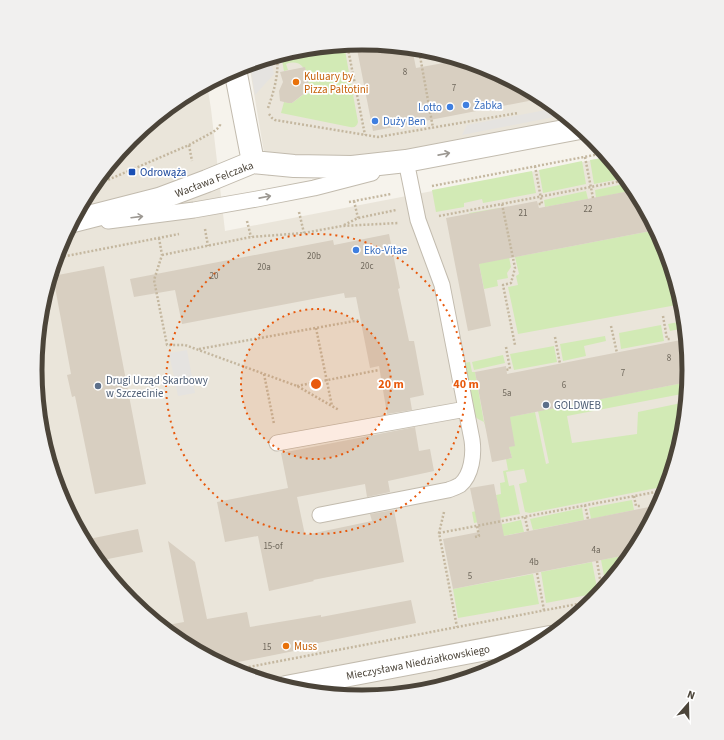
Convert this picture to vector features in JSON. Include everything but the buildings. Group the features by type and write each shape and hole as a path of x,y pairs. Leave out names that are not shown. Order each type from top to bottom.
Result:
{"street":[{"path":"236,76 253,162"},
{"name":"Wacława Felczaka","path":"80,218 159,199 253,162 294,166 352,167 406,161 573,129"},
{"name":"Mieczysława Niedziałkowskiego","path":"301,684 533,640"}],"lane":[{"path":"77,225 194,210 307,189 375,172 406,161 418,220 442,285 473,446 472,462 467,475 460,485 448,490 320,515"},
{"path":"277,442 466,409"}],"path":[{"path":"348,51 365,135"},
{"path":"420,55 433,128"},
{"path":"277,61 278,71 276,83 268,110 272,118 276,120 378,137 522,113"},
{"path":"263,110 268,110"},
{"path":"104,181 189,145 217,129 220,125 220,117"},
{"path":"189,145 190,151"},
{"path":"426,187 598,154"},
{"path":"585,157 593,198"},
{"path":"535,166 542,204 538,204"},
{"path":"433,217 620,181"},
{"path":"354,201 358,218"},
{"path":"502,204 515,268 511,283 502,284 515,345"},
{"path":"342,226 358,218 400,210"},
{"path":"300,215 304,233"},
{"path":"247,221 251,237"},
{"path":"162,254 251,237 304,233 342,226 397,223"},
{"path":"205,230 208,246"},
{"path":"159,238 162,254 154,280 167,345 185,345 264,373 297,386 344,414"},
{"path":"663,316 667,339 670,339"},
{"path":"199,350 360,320"},
{"path":"611,326 617,352"},
{"path":"316,328 332,406"},
{"path":"555,337 560,364"},
{"path":"506,347 510,369 506,370"},
{"path":"297,386 379,370"},
{"path":"264,373 277,442"},
{"path":"448,490 439,533 457,627"},
{"path":"439,533 658,491"},
{"path":"634,496 636,506 640,506"},
{"path":"585,505 588,520"},
{"path":"525,517 528,531"},
{"path":"475,537 479,536 477,526"},
{"path":"596,561 600,584"},
{"path":"537,573 544,610"},
{"path":"245,668 581,603"}],"shaded area":[{"path":"362,50 404,53 445,61 484,74 504,83 540,104 565,122 268,176 250,70 300,56"},
{"path":"272,63 274,74 255,95 251,70"},
{"path":"208,90 225,231 603,159 628,192 639,210 649,228 665,267 676,308 679,328 682,370 681,391 676,432 671,453 658,492 649,512 628,548 616,565 603,581 573,611 540,636 522,647 504,657 465,673 424,684 404,687 362,690 341,689 300,684 279,679 240,666 220,657 184,636 167,624 151,611 121,581 96,548 75,512 59,473 48,432 42,370 45,328 53,287 66,248 75,228 96,192 108,175 121,159 151,129 184,104"},
{"path":"548,110 557,116 462,135 467,125"},
{"path":"187,350 195,393 178,396 169,353"}],"green space":[{"path":"345,51 358,122 356,126 350,127 281,113 284,102 292,103 304,94 310,93 307,75 302,66 298,63 286,64 288,70 284,71 282,60 300,56"},
{"path":"602,158 619,179 594,184 590,160"},
{"path":"582,161 586,184 543,193 539,170"},
{"path":"532,171 536,193 483,203 482,199 464,203 464,207 436,212 432,190"},
{"path":"623,184 628,192 596,198 595,190"},
{"path":"586,191 588,199 545,207 544,200"},
{"path":"499,208 511,267 507,273 508,278 497,280 498,286 484,289 469,213"},
{"path":"650,231 665,267 675,305 518,334 508,287 518,285 516,276 519,274 515,257"},
{"path":"678,322 679,329 670,331 668,324"},
{"path":"661,325 664,341 621,349 619,333"},
{"path":"605,336 606,341 584,346 586,356 563,361 560,344"},
{"path":"554,346 557,362 514,370 510,354"},
{"path":"503,355 505,363 474,370 472,362"},
{"path":"470,362 472,372 475,372 484,422 475,416 463,363"},
{"path":"681,383 681,394 567,416 572,443 637,434 638,412 680,403 676,432 671,453 660,487 530,513 525,512 519,484 527,482 524,469 506,472 509,486 514,485 520,514 474,523 472,512 498,506 496,495 501,494 500,483 505,482 503,471 508,470 506,459 512,458 509,447 489,438 484,422 535,412 546,464 549,463 538,411"},
{"path":"632,500 634,510 591,519 589,508"},
{"path":"582,508 584,520 533,530 530,519"},
{"path":"521,520 524,532 483,540 481,529"},
{"path":"622,556 605,579 601,560"},
{"path":"592,562 597,587 589,595 546,603 541,572"},
{"path":"533,574 539,604 458,618 453,589"}],"place":[{"name":"Kuluary by Pizza Paltotini","path":"296,82"},
{"name":"Żabka","path":"466,105"},
{"name":"Lotto","path":"450,107"},
{"name":"Duży Ben","path":"375,121"},
{"name":"Odrowąża","path":"132,172"},
{"name":"Eko-Vitae","path":"356,250"},
{"name":"Drugi Urząd Skarbowy w Szczecinie","path":"98,386"},
{"name":"GOLDWEB","path":"546,405"},
{"name":"Muss","path":"286,646"}]}
